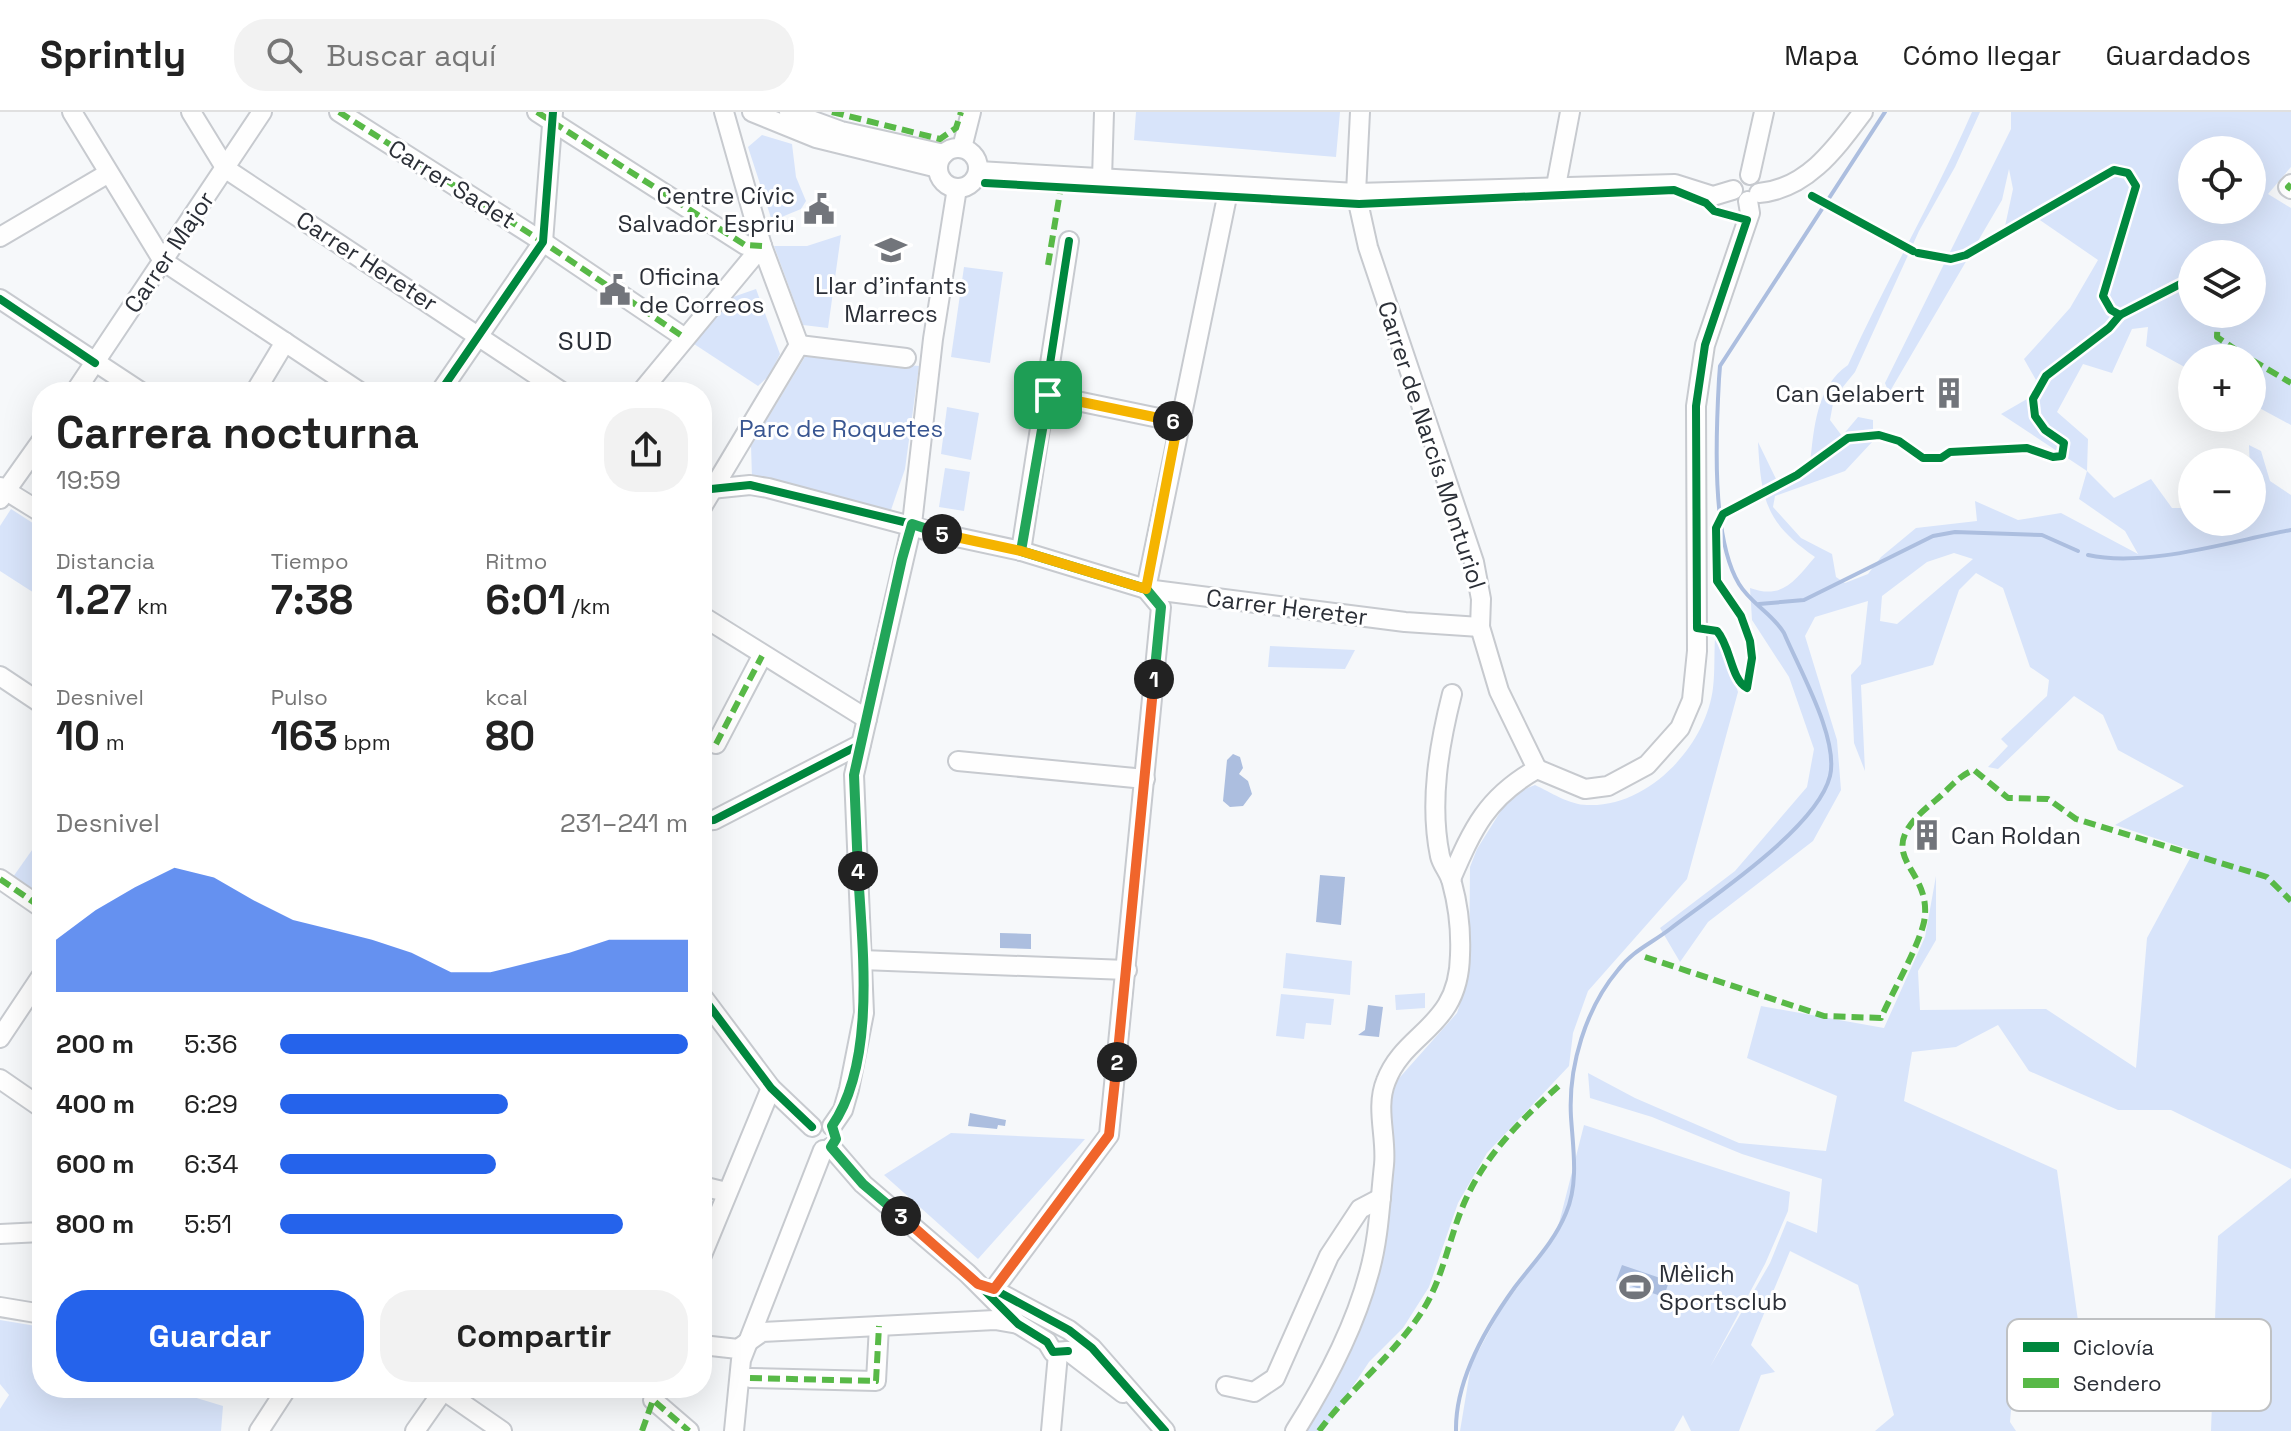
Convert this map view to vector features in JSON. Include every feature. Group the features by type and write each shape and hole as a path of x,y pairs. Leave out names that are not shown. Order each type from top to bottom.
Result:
{"street":[{"path":"72,112 107,174 163,261 345,382"},
{"name":"Carrer Hereter","path":"191,112 226,169 547,382"},
{"name":"Carrer Major","path":"82,382 262,112"},
{"name":"Carrer Sadet","path":"339,112 543,242 685,338"},
{"path":"537,112 553,118 745,245 762,246"},
{"path":"724,112 762,246 799,345"},
{"path":"752,112 816,138 941,161 962,148 971,112"},
{"path":"789,112 941,161"},
{"path":"1102,179 1104,112"},
{"name":"Carrer de Narcís Monturiol","path":"1360,112 1356,193 1373,261 1474,562 1481,599 1480,627 1499,691 1537,769"},
{"path":"1556,186 1570,112"},
{"path":"1451,879 1475,824 1510,784 1537,769 1585,789 1608,786 1647,765 1680,728 1692,700 1697,639 1696,406 1705,345 1750,213 1747,194 1737,178 1750,175 1764,112"},
{"path":"978,171 1356,193 1675,184 1713,196 1747,194 1774,192 1817,169 1863,112"},
{"path":"447,382 543,242 553,118"},
{"path":"941,161 944,182 957,188 969,185 978,171 975,156 962,148"},
{"path":"0,237 107,174"},
{"path":"986,1287 1109,1135 1161,607 1146,589 1178,422 1229,187"},
{"path":"832,1126 843,1110 849,1089 864,1013 854,775 912,524 933,339 957,188"},
{"path":"1021,551 1048,395 1069,241"},
{"path":"649,382 762,246"},
{"path":"0,299 125,382"},
{"path":"261,382 285,342"},
{"path":"799,345 906,358"},
{"path":"712,479 799,345"},
{"path":"1048,395 1178,422"},
{"path":"32,453 2,492 32,508"},
{"name":"Carrer Hereter","path":"712,487 750,485 1021,551 1146,589 1405,622 1480,627"},
{"path":"712,623 867,719"},
{"path":"716,744 762,656"},
{"path":"0,676 32,697"},
{"path":"1295,1431 1347,1335 1370,1271 1385,1157 1381,1108 1387,1077 1408,1050 1436,1024 1449,1003 1455,983 1460,956 1458,906 1451,879 1440,858 1437,819 1439,746 1452,694"},
{"path":"712,820 861,744"},
{"path":"958,761 1145,779"},
{"path":"0,879 32,901"},
{"path":"862,960 1127,970"},
{"path":"0,1038 32,990"},
{"path":"712,1009 771,1088 812,1127"},
{"path":"712,1018 723,1024"},
{"path":"0,1079 32,1101"},
{"path":"712,1229 771,1088"},
{"path":"734,1431 741,1360 827,1148 836,1139 832,1126 825,1122 812,1127"},
{"path":"812,1127 811,1142 827,1148 863,1184 986,1287 1018,1324 1134,1402 1148,1423 1165,1431"},
{"path":"712,1188 726,1192"},
{"path":"1226,1386 1254,1392 1275,1378 1329,1256 1360,1209 1381,1198"},
{"path":"0,1234 32,1232"},
{"path":"986,1287 1064,1329 1111,1366 1148,1423"},
{"path":"0,1307 32,1312"},
{"path":"712,1346 738,1349 762,1332 995,1320 1018,1324"},
{"path":"750,1378 876,1381 879,1326"},
{"path":"1051,1431 1058,1349 1073,1337 1064,1329"},
{"path":"259,1431 280,1398"},
{"path":"415,1431 436,1398"},
{"path":"455,1398 502,1431"},
{"path":"653,1400 689,1431"}],"green space":[{"path":"1136,112 1340,112 1336,157 1134,140"},
{"path":"1972,112 1980,112 1955,167 1919,231 1855,372 1834,398 1830,420 1842,436 1858,417 1873,420 1873,441 1845,471 1775,496 1773,507 1801,538 1832,554 1836,577 1845,583 1868,574 1881,557 1916,528 1977,521 1975,501 2018,520 2061,513 2138,554 2125,531 2079,499 2087,471 2114,498 2151,479 2172,508 2178,508 2178,536 2266,536 2266,468 2270,481 2291,495 2291,1169 2171,1110 2118,1110 2029,1071 1998,1025 1956,1047 1912,1052 1904,1101 2057,1170 2078,1319 2007,1319 2007,1411 2011,1411 2010,1422 2016,1431 1875,1431 1894,1415 1858,1285 1790,1251 1751,1345 1775,1372 1761,1375 1739,1431 1691,1431 1683,1415 1674,1431 1460,1431 1471,1365 1500,1311 1556,1235 1584,1125 1790,1192 1788,1211 1765,1264 1710,1367 1770,1263 1787,1221 1817,1233 1822,1179 1742,1154 1652,1117 1590,1098 1588,1073 1635,1098 1739,1143 1826,1151 1837,1096 1747,1058 1761,1006 1884,1028 1925,937 1936,876 1936,940 1918,971 1920,1010 2046,1009 2136,1068 2147,938 2194,851 2115,825 2184,786 2118,750 2103,715 2074,696 1998,769 1988,767 2008,746 2001,739 2047,696 2049,680 2030,667 2003,588 1976,573 1959,590 1933,665 1861,685 1865,771 1854,743 1851,675 1861,664 1868,601 1815,617 1805,636 1837,740 1841,790 1813,841 1708,922 1680,962 1660,928 1735,871 1807,787 1814,749 1789,677 1752,620 1750,588 1780,590 1815,557 1786,533 1769,508 1761,480 1758,442 1777,481 1810,463 1815,422 1823,396 1837,374 1848,365","holes":["1954,553 1973,559 1897,624 1880,621 1882,596 1927,562"]},
{"path":"2011,112 2291,112 2291,167 2268,194 2291,208 2291,425 2266,412 2266,344 2178,344 2178,363 2146,346 2148,327 2132,329 2112,373 2083,364 2057,412 2088,439 2087,471 2001,414 2027,399 2036,380 2024,359 2070,308 2098,260 2034,216 2016,234 2004,231 2013,189 2009,169 2002,200 1889,393 1885,383 2011,129"},
{"path":"762,135 792,144 796,177 806,201 801,209 772,221 748,147"},
{"path":"841,235 828,328 803,325 774,246 807,246"},
{"path":"964,267 1003,272 990,363 951,357"},
{"path":"756,289 780,354 769,376 758,386 691,342 733,297"},
{"name":"Parc de Roquetes","path":"806,355 919,366 905,469 891,510 752,478 751,446"},
{"path":"947,407 979,413 971,460 941,454"},
{"path":"945,468 970,472 964,511 939,507"},
{"path":"11,509 32,523 32,592 0,571 0,526"},
{"path":"1715,638 1727,658 1738,692 1687,879 1588,991 1573,1033 1569,1066 1487,1153 1458,1203 1429,1287 1403,1328 1369,1362 1323,1431 1303,1431 1383,1237 1393,1165 1388,1101 1393,1085 1457,1013 1469,976 1470,867 1477,849 1502,809 1522,790 1535,785 1560,798 1587,805 1610,803 1652,785 1686,751 1708,710 1714,682"},
{"path":"1270,646 1355,650 1345,669 1268,667"},
{"path":"32,850 32,890 13,877"},
{"path":"1286,953 1352,961 1350,995 1283,988"},
{"path":"1425,993 1425,1008 1396,1010 1395,995"},
{"path":"1281,994 1334,999 1331,1025 1306,1023 1304,1039 1276,1036"},
{"path":"951,1133 1085,1139 978,1259 884,1175"},
{"path":"2291,1178 2291,1431 2211,1431 2212,1411 2271,1411 2271,1319 2215,1319 2218,1236"},
{"path":"0,1320 32,1325 32,1398 197,1398 223,1406 221,1431 0,1431 0,1409 9,1395 0,1384"}],"shaded area":[{"path":"1233,754 1240,757 1243,768 1239,774 1248,781 1252,794 1243,806 1230,807 1223,801 1227,760"},
{"path":"1320,875 1345,877 1341,925 1316,922"},
{"path":"1000,933 1031,934 1031,949 1000,948"},
{"path":"1368,1005 1383,1007 1379,1037 1358,1035 1365,1030"},
{"path":"970,1113 1006,1120 1005,1126 998,1125 997,1129 968,1126"},
{"path":"1622,1265 1669,1281 1664,1297 1616,1281"}],"waterway":[{"path":"1456,1431 1461,1393 1474,1355 1504,1303 1556,1233 1570,1202 1574,1165 1571,1117 1573,1078 1581,1039 1597,1002 1618,970 1630,958 1736,880 1785,839 1806,817 1830,776 1829,743 1823,724 1784,633 1744,591 1730,564 1717,484 1720,366 1885,112"},
{"path":"2088,555 2111,558 2162,556 2291,530"},
{"path":"1759,604 1804,600 1933,536 1955,532 2042,535 2078,551"}],"marked path":[{"path":"339,112 543,242 685,338"},
{"path":"537,112 745,245 762,246"},
{"path":"832,112 940,139 956,128 961,112"},
{"path":"1048,265 1062,180"},
{"path":"2291,184 2288,187 2291,189"},
{"path":"2217,328 2217,337 2227,344"},
{"path":"2266,368 2291,383"},
{"path":"716,744 762,656"},
{"path":"1645,957 1824,1016 1881,1018 1911,957 1924,922 1925,902 1906,861 1904,835 1915,820 1959,779 1974,770 2008,798 2048,799 2076,819 2267,877 2291,901"},
{"path":"0,879 32,901"},
{"path":"1319,1431 1412,1326 1436,1284 1474,1183 1495,1151 1562,1083"},
{"path":"750,1378 876,1381 879,1326"},
{"path":"642,1431 653,1400 689,1431"}],"cycle path":[{"path":"447,382 543,242 553,112"},
{"path":"1918,253 1951,259 1966,255 2114,170 2128,173 2136,186 2103,296 2111,310 2120,315"},
{"path":"985,183 1359,204 1674,190 1706,203 1714,211 1747,220 1705,345 1696,406 1697,628 1717,631 1738,678 1747,688 1752,658 1750,641 1741,616 1717,581 1716,528 1723,514 1797,475 1848,438 1879,435 1899,441 1923,458 1941,458 1950,452 2027,448 2053,457 2062,456 2064,443 2045,430 2035,416 2033,399 2046,376 2109,328 2120,315 2178,285"},
{"path":"1812,196 1913,251"},
{"path":"1021,551 1069,241"},
{"path":"0,299 95,363"},
{"path":"712,489 750,485 912,524"},
{"path":"994,1289 1109,1135 1161,607 1146,589"},
{"path":"712,820 861,744"},
{"path":"712,1009 771,1088 812,1127"},
{"path":"831,1147 863,1184 967,1273 1018,1324 1047,1342 1053,1352 1068,1351"},
{"path":"997,1291 1069,1330 1092,1348 1165,1431"}],"place":[{"name":"Centre Cívic Salvador Espriu","path":"819,209"},
{"name":"Llar d'infants Marrecs","path":"891,250"},
{"name":"Oficina de Correos","path":"615,290"},
{"name":"Can Gelabert","path":"1949,393"},
{"name":"Can Roldan","path":"1927,835"},
{"name":"Mèlich Sportsclub","path":"1635,1287"}],"district":[{"name":"SUD","path":"586,341"}],"route":[{"path":"1048,395 1021,551 1146,589 1161,607 1109,1135 994,1289 978,1284 863,1184 831,1147 836,1139 832,1126 843,1110 849,1089 864,1013 854,775 912,524 933,532 1021,551 1084,570 1146,589 1178,422 1048,395"}]}
